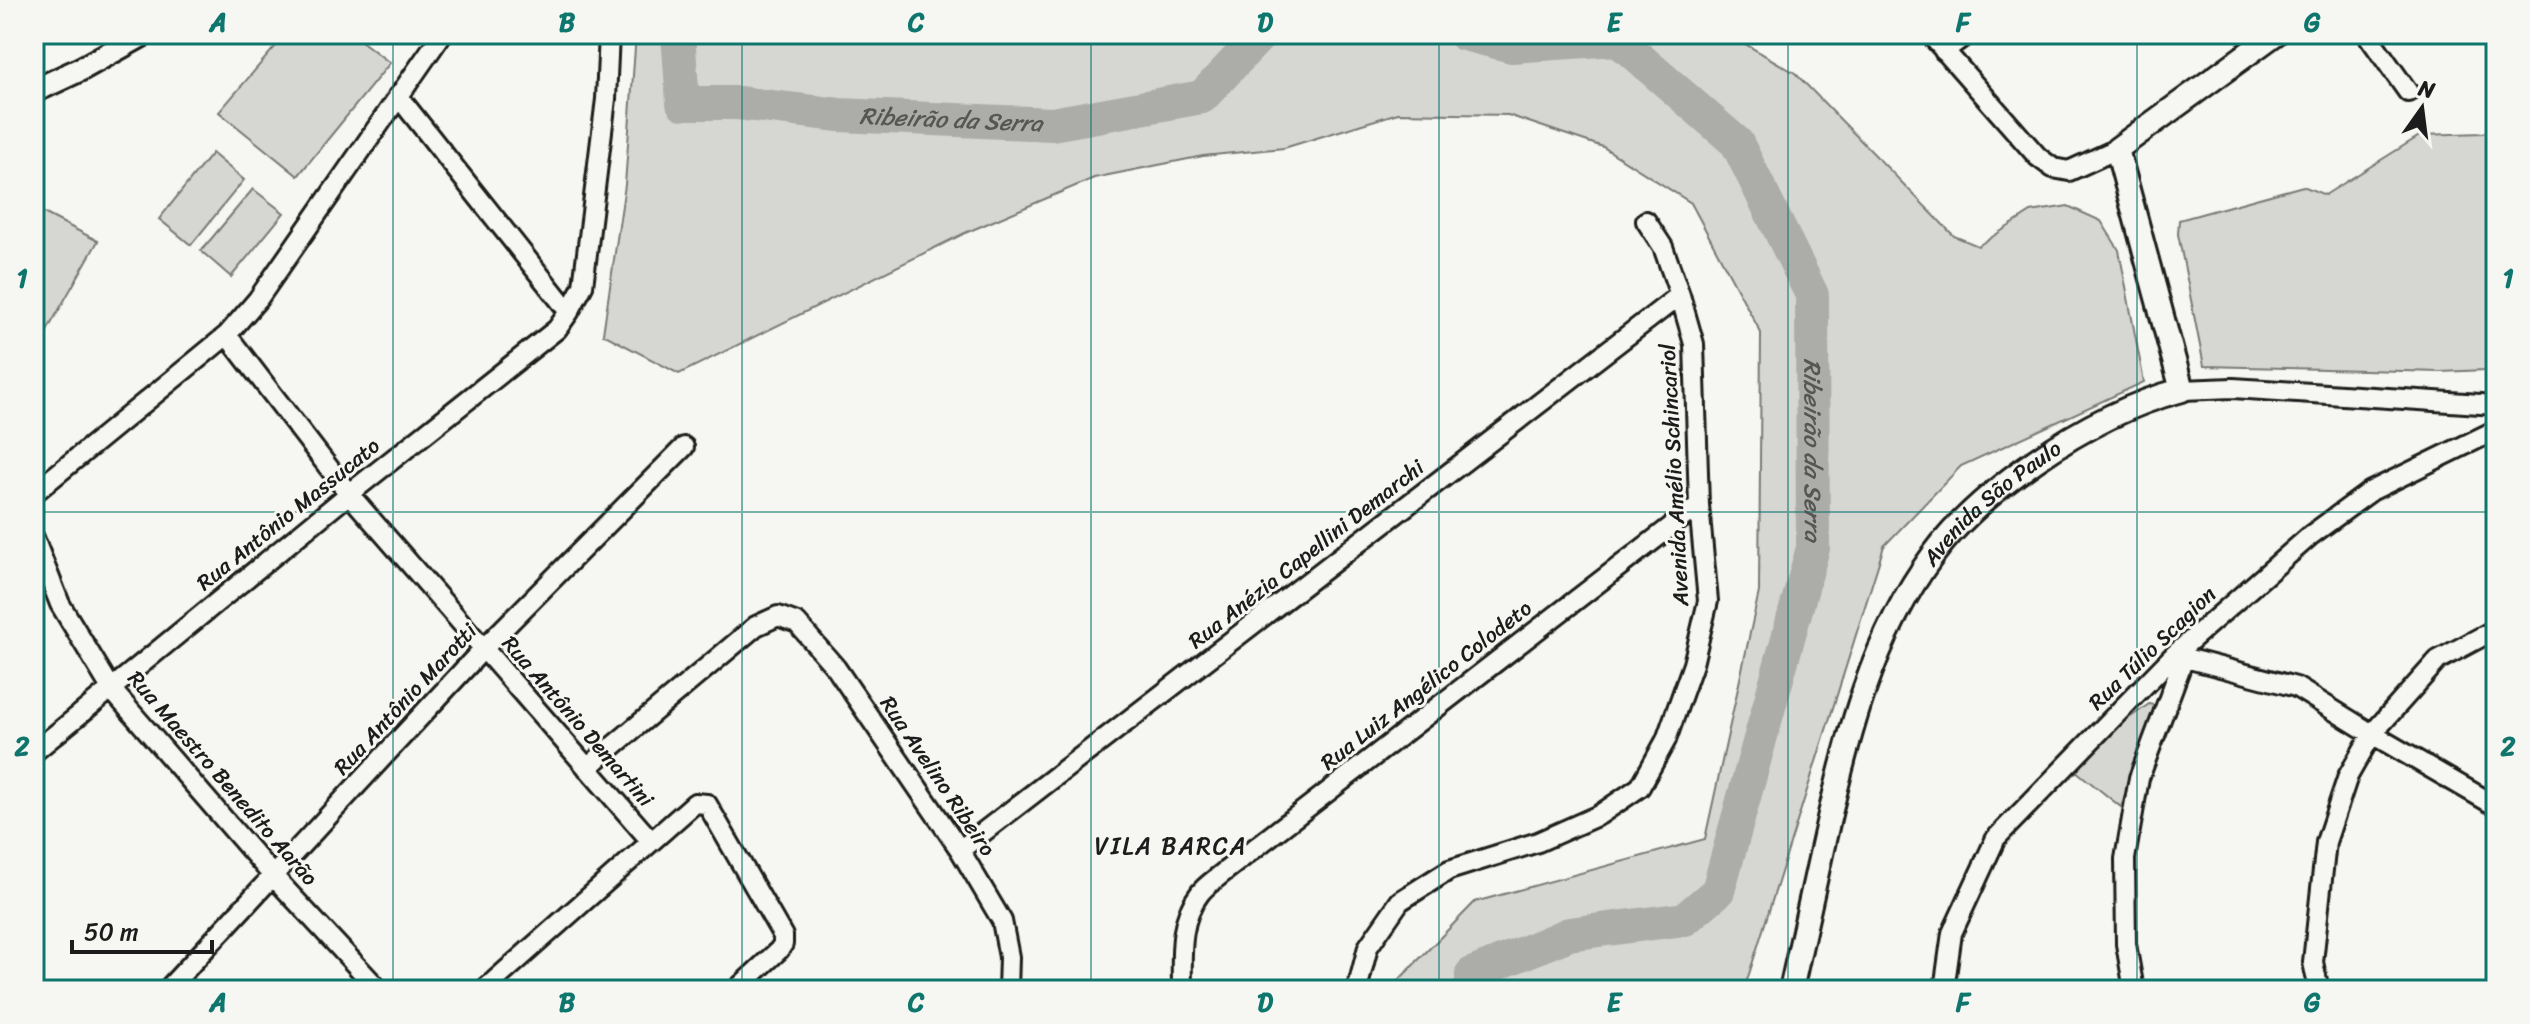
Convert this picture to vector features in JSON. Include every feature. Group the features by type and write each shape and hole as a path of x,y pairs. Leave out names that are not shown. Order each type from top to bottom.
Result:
{"street":[{"path":"34,91 144,34"},
{"path":"34,493 227,335 258,299 442,34"},
{"path":"398,96 569,312 583,286 606,99 609,34"},
{"path":"1930,34 2038,157 2053,168 2069,171 2117,149 2275,34"},
{"path":"1944,51 1967,34"},
{"path":"2367,34 2408,92"},
{"path":"2117,149 2182,390"},
{"name":"Avenida Amélio Schincariol","path":"1357,990 1368,947 1400,901 1449,870 1538,842 1599,815 1640,787 1670,728 1693,664 1708,601 1699,505 1694,344 1663,247 1646,221"},
{"name":"Rua Anézia Capellini Demarchi","path":"960,850 1680,295"},
{"name":"Rua Antônio Massucato","path":"34,752 349,494 557,329 569,312"},
{"name":"Rua Antônio Demartini","path":"227,335 349,494 651,841"},
{"name":"Avenida São Paulo","path":"1791,990 1844,753 1880,647 1892,620 1922,571 1954,530 1983,502 2068,438 2124,410 2182,390 2233,388 2496,405"},
{"name":"Rua Túlio Scagion","path":"1944,990 1952,933 1996,838 2179,657 2311,535 2371,491 2496,430"},
{"name":"Rua Antônio Marotti","path":"167,990 484,648 684,447"},
{"name":"Rua Luiz Angélico Colodeto","path":"1182,990 1182,938 1190,911 1200,893 1699,505"},
{"name":"Rua Maestro Benedito Aarão","path":"34,538 60,604 112,690 274,877 379,990"},
{"name":"Rua Avelino Ribeiro","path":"587,768 756,626 778,616 797,623 836,668 960,850 1002,921 1009,957 1008,990"},
{"path":"2319,990 2313,962 2326,842 2348,776 2372,734 2438,660 2496,629"},
{"path":"2134,990 2126,944 2125,859 2139,778 2179,657 2296,687 2496,806"},
{"path":"484,990 695,803 707,804 783,936 779,950 736,990"}],"shaded area":[{"path":"286,34 352,34 390,63 298,176 219,112"},
{"path":"636,34 1728,34 1795,73 1954,236 1978,246 2031,212 2068,206 2101,221 2119,250 2144,382 1961,466 1884,546 1744,990 1392,990 1475,902 1705,839 1759,592 1761,333 1691,203 1603,147 1508,115 1398,113 1284,148 1203,156 1094,178 965,233 679,374 603,334 625,185"},
{"path":"2496,127 2496,352 2485,370 2441,372 2204,366 2178,234 2179,220 2303,186 2325,195 2421,135 2483,133"},
{"path":"212,153 244,180 191,245 159,219"},
{"path":"253,189 284,213 231,277 201,251"},
{"path":"34,208 98,241 34,354"},
{"path":"2149,704 2153,705 2153,716 2121,807 2076,771 2118,726"}],"waterway":[{"name":"Ribeirão da Serra","path":"678,34 683,103 738,103 839,115 1052,124 1202,97 1261,34"},
{"name":"Ribeirão da Serra","path":"1464,34 1512,46 1617,39 1737,143 1812,295 1813,548 1718,891 1685,919 1569,934 1472,974 1472,990"}],"district":[{"name":"VILA BARCA","path":"1171,846"}]}
